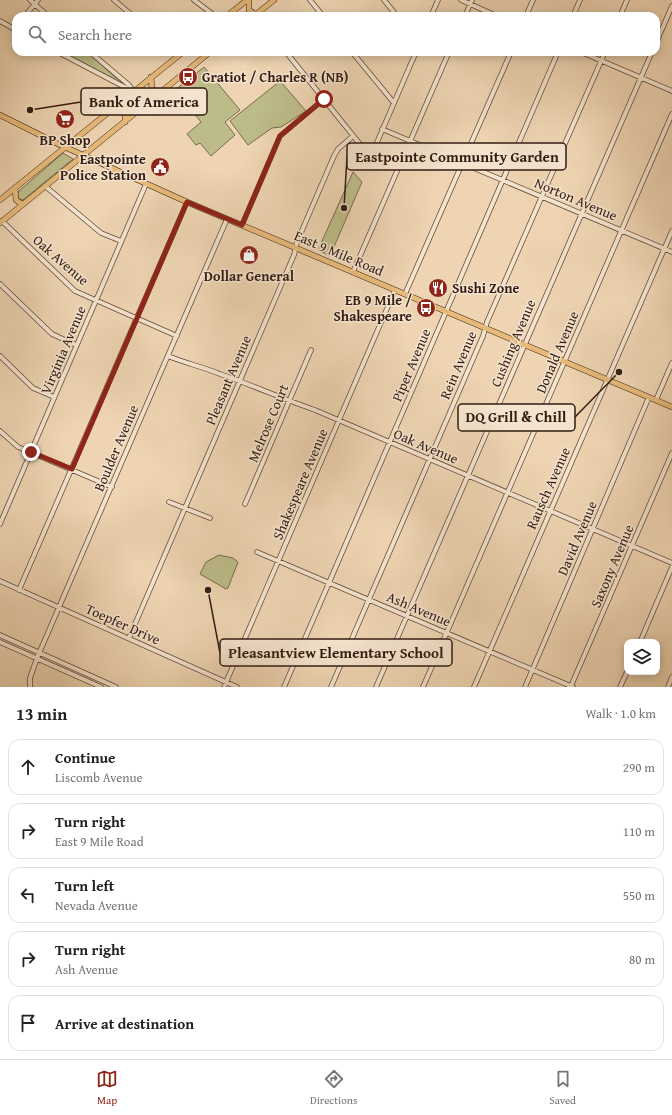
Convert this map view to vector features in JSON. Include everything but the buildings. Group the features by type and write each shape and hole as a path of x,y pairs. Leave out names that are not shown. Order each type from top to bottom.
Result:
{"main road":[{"path":"248,0 249,10 251,12"},
{"path":"232,12 248,0"},
{"path":"260,12 274,0"},
{"path":"0,200 134,92 174,56"},
{"path":"1,222 205,56"},
{"path":"151,77 152,89 159,94"},
{"path":"119,104 126,110 125,122"},
{"name":"East 9 Mile Road","path":"0,115 83,155 187,202 672,407"},
{"path":"15,188 16,200 22,204"}],"street":[{"path":"30,0 44,12"},
{"path":"28,12 38,0"},
{"path":"114,0 128,12"},
{"path":"194,0 210,12"},
{"path":"310,0 320,12"},
{"path":"384,0 394,12"},
{"path":"433,12 438,0"},
{"path":"461,0 471,2 490,12"},
{"path":"528,12 534,0"},
{"path":"575,12 580,0"},
{"path":"622,12 627,0"},
{"path":"467,12 471,2"},
{"path":"660,34 672,6"},
{"path":"0,21 12,28"},
{"path":"66,56 134,92"},
{"path":"95,56 129,85 134,92"},
{"path":"289,56 353,136 365,150 369,152 372,151 414,56"},
{"path":"355,56 394,103"},
{"path":"353,272 447,56"},
{"path":"405,294 509,56"},
{"name":"Piper Avenue","path":"284,687 556,56"},
{"path":"590,56 672,91"},
{"name":"Rein Avenue","path":"331,687 602,56"},
{"name":"Cushing Avenue","path":"376,687 650,56"},
{"path":"242,225 280,136 324,99"},
{"name":"Donald Avenue","path":"423,687 672,114"},
{"name":"Norton Avenue","path":"382,129 672,252"},
{"name":"Pleasant Avenue","path":"129,638 240,382 336,152 353,136"},
{"name":"Virginia Avenue","path":"0,524 146,184"},
{"path":"46,186 101,233 121,241"},
{"path":"19,590 187,202"},
{"name":"Boulder Avenue","path":"30,687 30,678 39,652 112,487 227,219"},
{"name":"Oak Avenue","path":"1,222 75,291 177,336"},
{"name":"Rausch Avenue","path":"474,687 672,231"},
{"path":"0,284 52,334 76,345"},
{"name":"Shakespeare Avenue","path":"225,685 395,290"},
{"name":"Melrose Court","path":"245,504 311,350"},
{"path":"0,356 34,388 54,398"},
{"name":"Oak Avenue","path":"168,356 196,367 218,373 339,420 672,563"},
{"path":"656,400 672,363"},
{"name":"David Avenue","path":"525,687 649,397"},
{"path":"0,432 18,447 112,487"},
{"name":"Saxony Avenue","path":"572,687 672,453"},
{"path":"169,502 210,518"},
{"name":"Ash Avenue","path":"257,552 572,687"},
{"path":"641,639 672,566"},
{"name":"Toepfer Drive","path":"0,581 129,638 225,685 237,687"},
{"path":"0,635 116,687"},
{"path":"0,642 100,687"},
{"path":"620,687 626,675"},
{"path":"668,687 672,677"}],"shaded area":[{"path":"70,56 92,56 123,84"},
{"path":"204,67 240,110 225,122 235,135 211,156 200,143 196,145 187,134 201,122 175,90"},
{"path":"280,81 306,111 281,127 272,128 248,145 230,121"},
{"path":"63,153 73,159 23,200 19,199 17,194 20,190"},
{"path":"353,172 362,182 330,256 318,250"},
{"path":"219,555 233,558 238,562 228,588 226,589 200,574 206,562"}],"place":[{"name":"Gratiot / Charles R (NB)","path":"188,77"},
{"name":"Bank of America","path":"30,110"},
{"name":"BP Shop","path":"65,119"},
{"name":"Eastpointe Police Station","path":"160,167"},
{"name":"Eastpointe Community Garden","path":"344,208"},
{"name":"Dollar General","path":"249,255"},
{"name":"Sushi Zone","path":"438,288"},
{"name":"EB 9 Mile / Shakespeare","path":"426,308"},
{"name":"DQ Grill & Chill","path":"619,372"},
{"name":"Pleasantview Elementary School","path":"208,590"}],"route":[{"path":"31,452 72,469 187,202 242,225 280,136 324,99"}]}
